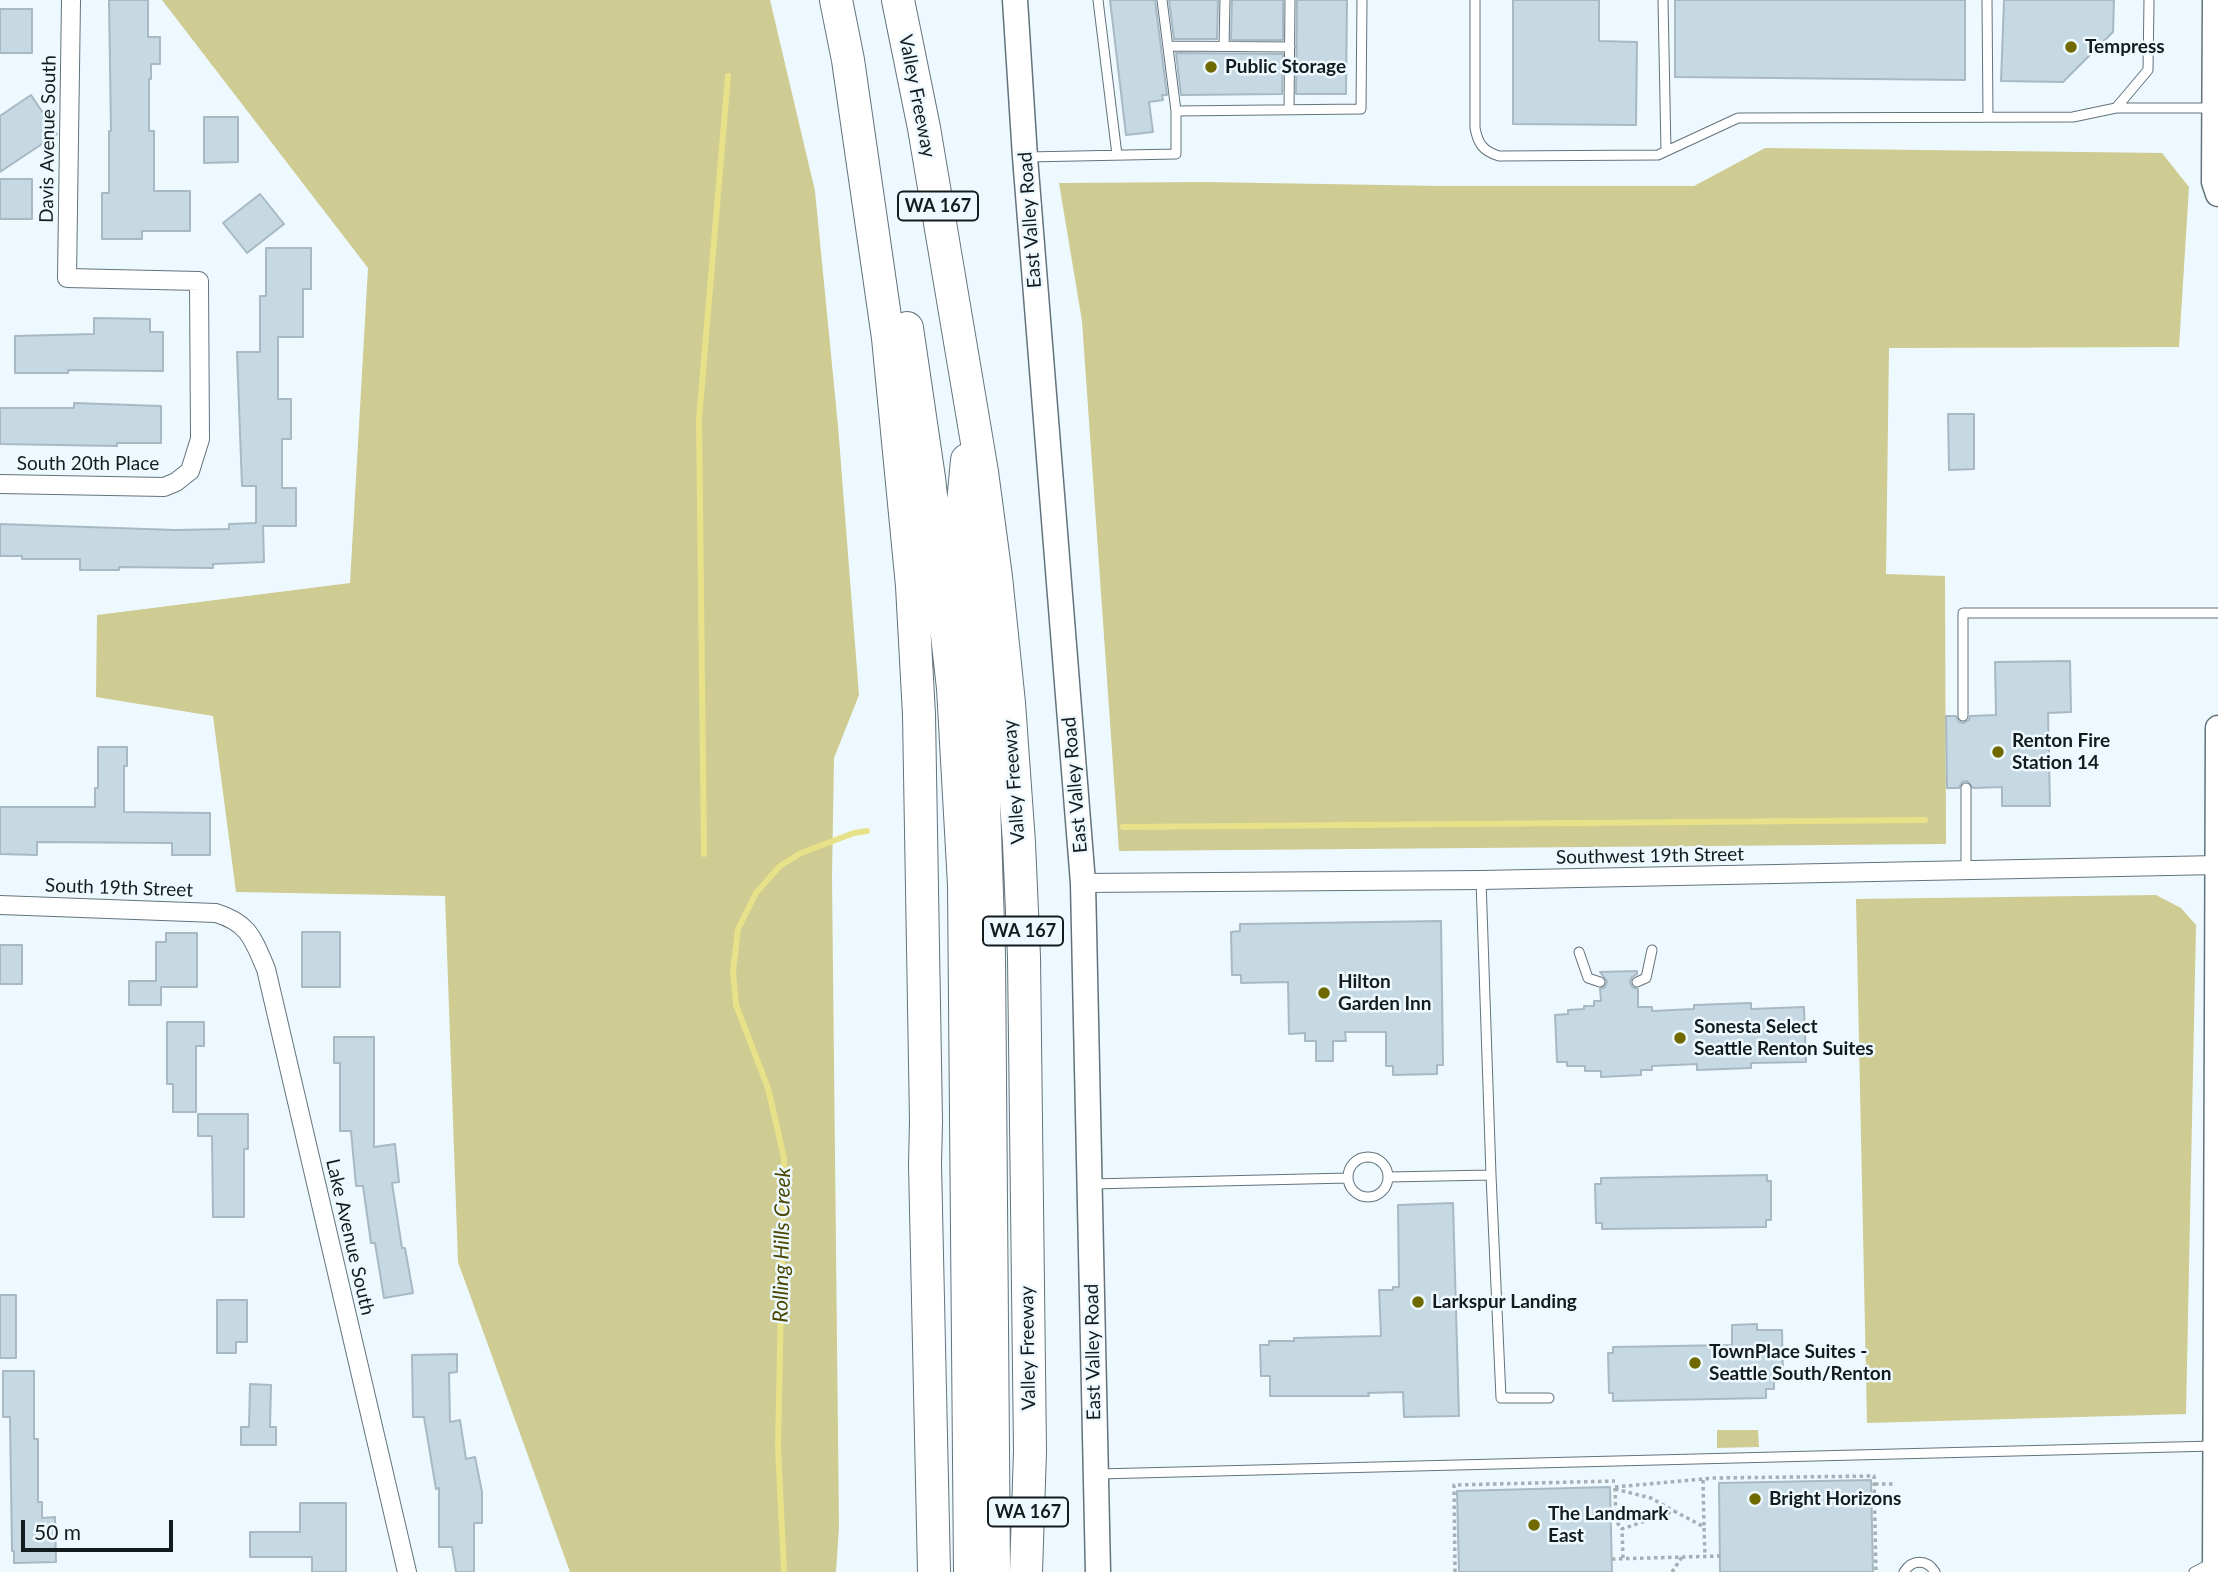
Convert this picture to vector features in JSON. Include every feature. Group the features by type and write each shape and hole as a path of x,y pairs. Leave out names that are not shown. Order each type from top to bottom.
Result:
{"highway":[{"name":"WA 167","path":"836,0 848,60 888,338 912,586 919,715 934,1572"},
{"name":"Valley Freeway","path":"898,0 924,128 972,413 996,577 1009,704 1024,957 1030,1451 1026,1572"},
{"path":"848,60 868,89 891,214 929,478 953,688 964,885 970,1572"},
{"path":"972,413 962,514 980,677 984,774 989,968 995,1572"},
{"path":"916,1572 916,1218 925,1164"},
{"path":"1030,1451 1044,1518 1045,1572"}],"street":[{"name":"Davis Avenue South","path":"71,0 67,278 199,281 200,439 190,471 176,482"},
{"name":"East Valley Road","path":"1015,0 1083,883 1098,1572"},
{"path":"2215,0 2214,182 2218,194"},
{"name":"South 20th Place","path":"0,484 152,488 176,482"},
{"path":"2211,1566 2217,1496 2218,728"},
{"name":"Southwest 19th Street","path":"1083,883 1481,880 2217,865"},
{"name":"South 19th Street","path":"0,905 216,913 236,919"},
{"name":"Lake Avenue South","path":"236,919 253,939 266,969 407,1572"}],"lane":[{"path":"1098,0 1118,155"},
{"path":"1025,157 1176,154 1176,111 1162,0"},
{"path":"1224,46 1225,0"},
{"path":"1289,110 1290,0"},
{"path":"1176,111 1361,109 1362,0"},
{"path":"1475,0 1475,128 1478,142 1486,153 1499,156 1658,155 1738,118 2073,117 2116,108 2213,108"},
{"path":"1663,0 1666,151"},
{"path":"1987,0 1988,117"},
{"path":"2116,108 2148,70 2149,0"},
{"path":"1168,46 1290,47"},
{"path":"1963,716 1964,612 2218,613"},
{"path":"1966,788 1966,870"},
{"path":"1481,880 1501,1398 1549,1398"},
{"path":"1637,982 1646,978 1652,950"},
{"path":"1579,952 1588,978 1600,982"},
{"path":"1367,1157 1380,1160 1388,1177 1383,1190 1365,1197 1353,1191 1348,1178 1351,1166 1367,1157"},
{"path":"1388,1177 1491,1175"},
{"path":"1089,1185 1348,1178"},
{"path":"1096,1474 2217,1446"},
{"path":"1904,1572 1910,1564 1922,1562 1935,1572"}],"path":[{"path":"1615,1488 1714,1477 1874,1476 1876,1572"},
{"path":"1703,1479 1704,1556"},
{"path":"1455,1572 1454,1485 1615,1480 1616,1521 1622,1529 1623,1558"},
{"path":"1875,1484 1894,1484"},
{"path":"1615,1488 1651,1498 1704,1527"},
{"path":"1622,1529 1674,1511"},
{"path":"1612,1559 1720,1556"},
{"path":"1672,1572 1682,1557"}],"shaded area":[{"path":"162,0 770,0 815,191 838,426 859,695 834,758 832,877 839,1527 836,1572 570,1572 458,1262 445,896 236,892 213,716 96,697 97,615 350,583 368,268"},
{"path":"1765,148 2162,153 2189,187 2179,347 1889,348 1886,574 1945,576 1946,844 1119,851 1082,321 1059,183 1694,186"},
{"path":"2156,895 2181,908 2196,925 2186,1414 1867,1423 1856,899"},
{"path":"1717,1430 1758,1430 1759,1447 1717,1448"}],"building":[{"path":"109,0 148,0 148,37 160,37 160,64 151,64 149,79 149,131 154,131 154,191 190,191 190,231 142,231 142,239 102,239 102,193 109,193 111,131"},
{"path":"1110,0 1155,0 1167,95 1162,95 1163,100 1149,102 1153,132 1126,135"},
{"path":"1169,0 1218,0 1217,39 1174,39"},
{"path":"1232,0 1283,0 1283,40 1231,40"},
{"path":"1297,0 1347,0 1346,94 1296,94"},
{"path":"1513,0 1599,0 1599,41 1637,42 1636,125 1513,124"},
{"path":"1675,0 1965,0 1965,80 1675,77"},
{"path":"2004,0 2114,0 2113,32 2063,82 2001,81"},
{"path":"0,9 32,9 32,53 0,53"},
{"path":"1176,53 1283,54 1282,94 1181,95"},
{"path":"31,95 57,134 0,172 0,116"},
{"path":"204,117 238,117 238,162 204,163"},
{"path":"0,179 32,179 32,219 0,219"},
{"path":"260,194 284,224 247,253 223,223"},
{"path":"266,248 311,248 311,289 303,289 303,337 278,337 278,399 291,399 291,439 282,439 282,488 296,488 296,526 263,526 264,562 213,564 213,568 119,567 119,570 80,570 80,559 22,559 22,556 0,556 0,524 175,530 229,529 229,524 256,523 256,486 242,486 237,352 260,352 260,296 266,296"},
{"path":"94,318 150,319 150,332 163,332 163,371 68,370 68,373 15,373 15,336 94,334"},
{"path":"74,403 161,406 161,443 117,443 117,446 0,444 0,408 74,408"},
{"path":"1948,414 1974,414 1974,469 1949,470"},
{"name":"Renton Fire Station 14","path":"2070,661 2071,712 2048,713 2050,806 2002,806 2002,787 1973,788 1967,781 1962,782 1959,788 1947,788 1946,716 1956,716 1959,722 1964,723 1970,716 1996,715 1995,662"},
{"path":"98,747 127,747 127,766 124,766 124,812 210,813 210,855 172,855 172,843 37,842 37,855 0,854 0,807 95,807"},
{"name":"Hilton Garden Inn","path":"1441,921 1443,1065 1437,1065 1437,1074 1393,1075 1393,1066 1386,1066 1386,1032 1345,1032 1346,1041 1333,1041 1333,1061 1316,1061 1316,1041 1305,1041 1305,1033 1289,1034 1288,982 1241,983 1241,975 1232,975 1231,932 1240,931 1240,924"},
{"path":"302,932 340,932 340,987 302,987"},
{"path":"166,933 197,933 197,987 161,987 161,1005 129,1005 129,981 156,981 156,942 166,942"},
{"path":"0,945 22,945 22,984 0,984"},
{"name":"Sonesta Select Seattle Renton Suites","path":"1637,971 1630,982 1632,987 1638,989 1638,1007 1652,1007 1652,1011 1694,1009 1694,1005 1751,1003 1751,1009 1804,1007 1806,1062 1751,1063 1751,1068 1697,1070 1697,1064 1652,1066 1652,1070 1641,1070 1641,1075 1601,1077 1601,1071 1585,1071 1585,1066 1567,1066 1567,1062 1557,1062 1555,1015 1568,1014 1568,1010 1584,1009 1584,1006 1594,1006 1594,1001 1601,1001 1600,989 1605,987 1607,981 1600,972"},
{"path":"167,1022 204,1022 204,1046 196,1046 196,1112 173,1112 173,1084 167,1084"},
{"path":"334,1037 374,1037 374,1147 395,1144 399,1182 392,1183 402,1248 405,1248 413,1293 384,1298 375,1243 371,1243 363,1186 356,1186 351,1131 340,1131 340,1063 334,1063"},
{"path":"198,1114 248,1114 248,1149 244,1149 244,1217 213,1217 212,1136 198,1136"},
{"path":"1767,1175 1767,1181 1771,1181 1771,1220 1766,1220 1766,1227 1602,1229 1602,1223 1596,1223 1595,1184 1601,1184 1601,1178"},
{"name":"Larkspur Landing","path":"1453,1203 1459,1416 1404,1417 1403,1392 1368,1393 1369,1396 1270,1396 1270,1376 1261,1376 1260,1345 1269,1345 1269,1341 1294,1341 1294,1338 1381,1336 1379,1290 1399,1287 1398,1205"},
{"path":"0,1295 16,1295 16,1358 0,1358"},
{"path":"217,1300 247,1300 247,1342 236,1342 236,1353 217,1353"},
{"name":"TownPlace Suites - Seattle South/Renton","path":"1757,1324 1757,1330 1782,1330 1783,1372 1774,1372 1774,1389 1766,1389 1766,1398 1613,1401 1613,1393 1609,1393 1608,1353 1613,1353 1613,1347 1732,1345 1732,1325"},
{"path":"457,1354 457,1372 449,1373 450,1422 460,1420 466,1459 475,1457 482,1492 482,1523 474,1523 474,1572 456,1572 452,1547 439,1547 439,1488 436,1489 424,1417 413,1417 412,1355"},
{"path":"3,1371 34,1371 38,1502 42,1502 42,1518 55,1517 56,1562 14,1563 10,1417 3,1417"},
{"path":"250,1384 271,1385 270,1427 276,1427 276,1445 241,1445 241,1427 249,1427"},
{"path":"1871,1480 1873,1572 1720,1572 1719,1483"},
{"name":"The Landmark East","path":"1610,1487 1612,1572 1459,1572 1457,1491"},
{"path":"300,1503 346,1503 346,1572 312,1572 312,1557 250,1557 250,1532 300,1532"}],"waterway":[{"path":"704,854 699,419 728,76"},
{"path":"1123,827 1925,820"},
{"name":"Rolling Hills Creek","path":"784,1572 778,1447 784,1158 768,1088 736,1005 733,972 738,929 756,893 780,866 801,853 854,833 867,831"}],"place":[{"name":"Tempress","path":"2071,47"},
{"name":"Public Storage","path":"1211,67"},
{"name":"Renton Fire Station 14","path":"1998,752"},
{"name":"Hilton Garden Inn","path":"1324,993"},
{"name":"Sonesta Select Seattle Renton Suites","path":"1680,1038"},
{"name":"Larkspur Landing","path":"1418,1302"},
{"name":"TownPlace Suites - Seattle South/Renton","path":"1695,1363"},
{"name":"Bright Horizons","path":"1755,1499"},
{"name":"The Landmark East","path":"1534,1525"}]}
